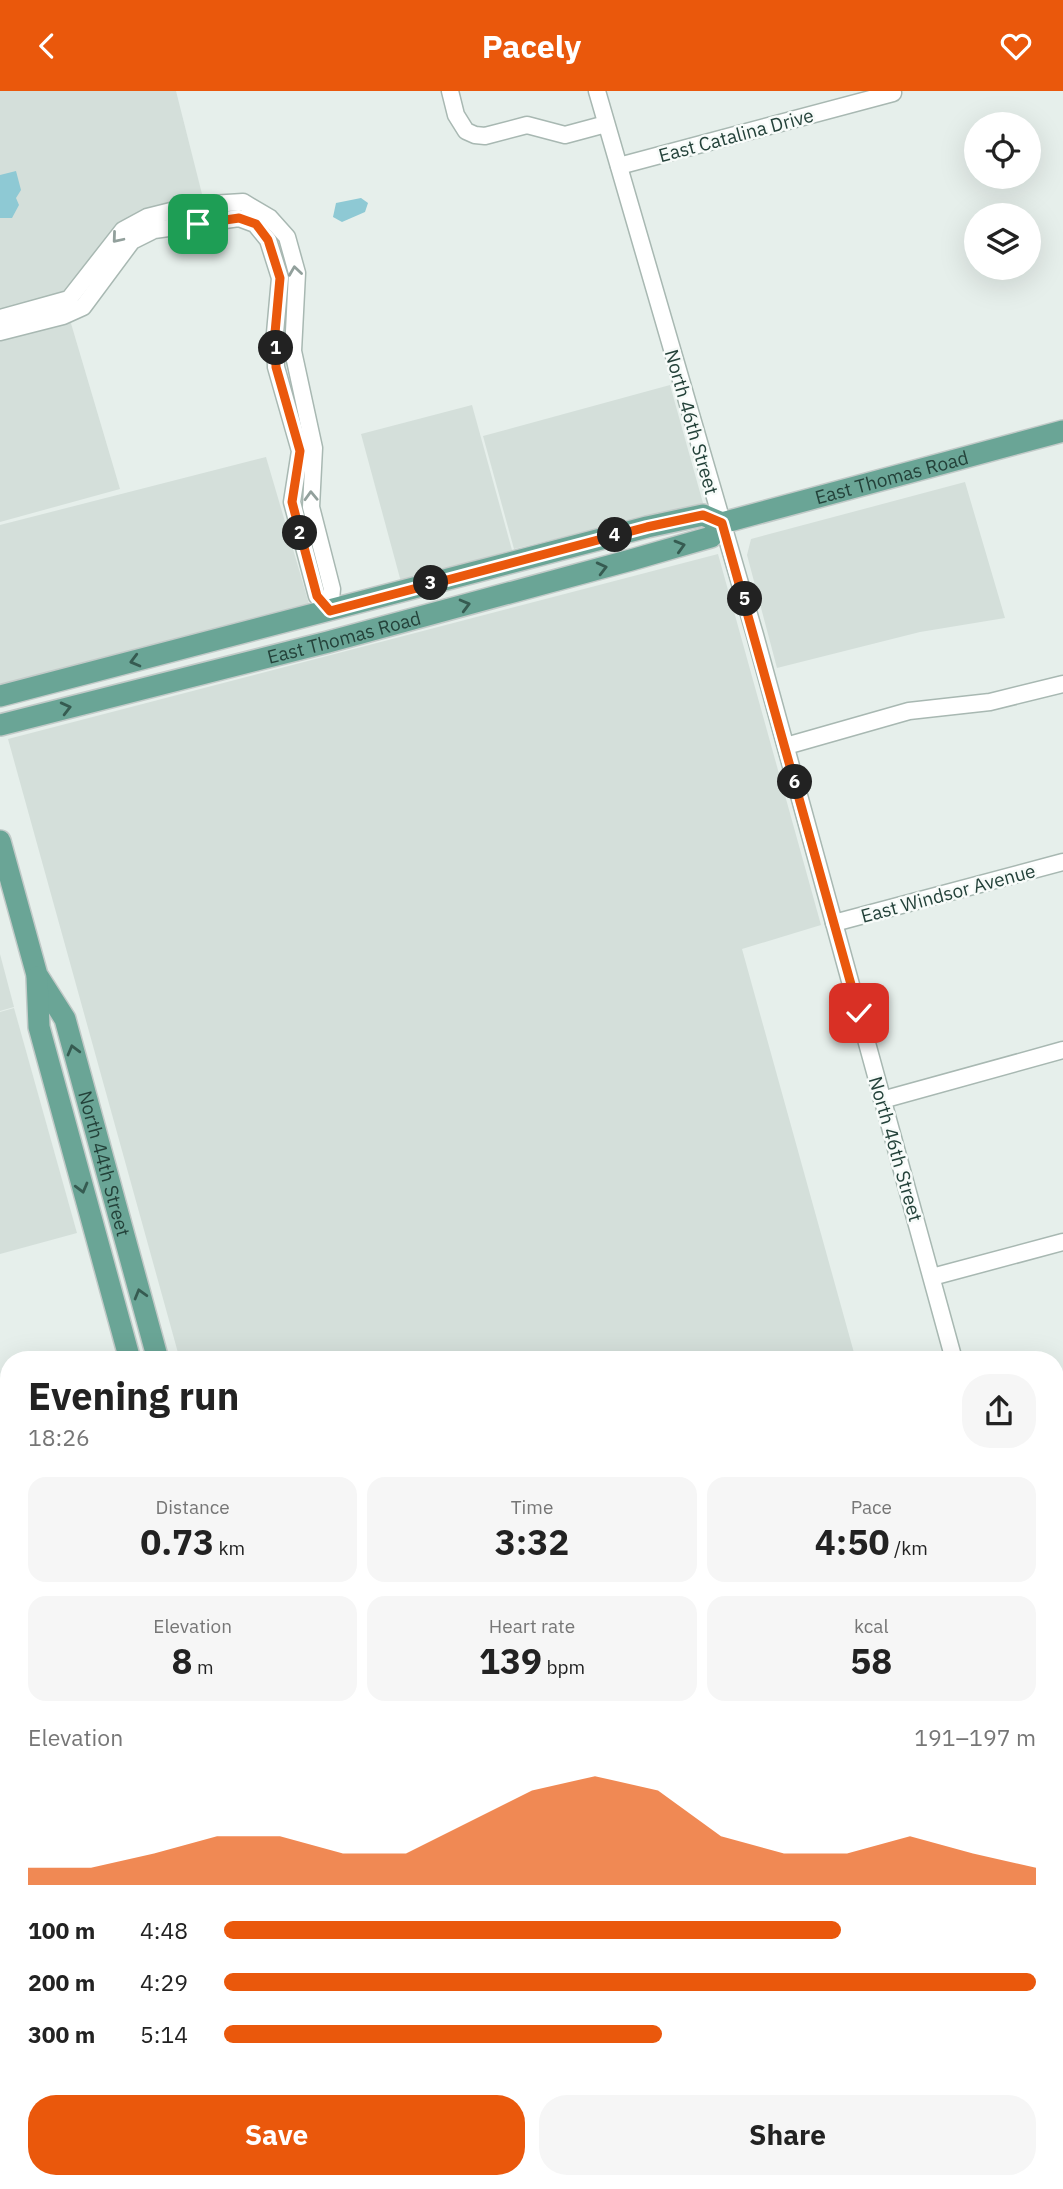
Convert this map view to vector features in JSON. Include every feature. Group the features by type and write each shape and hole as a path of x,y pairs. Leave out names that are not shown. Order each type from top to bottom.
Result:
{"main road":[{"name":"East Thomas Road","path":"0,725 328,642 698,541 711,537 722,523 1063,431"},
{"name":"East Thomas Road","path":"0,697 469,573 703,515 722,523"},
{"path":"163,653 210,656 299,634 328,642 337,625 346,620 432,597 469,573"},
{"name":"North 44th Street","path":"0,841 37,975 39,1027 128,1351"},
{"name":"North 44th Street","path":"37,975 65,1020 156,1351"}],"street":[{"path":"450,91 456,115 466,131 475,135 485,136 527,125 565,135 606,124"},
{"name":"North 46th Street","path":"597,91 786,746 952,1351"},
{"name":"East Catalina Drive","path":"619,166 893,93"},
{"path":"0,318 69,299 123,230 147,217 195,205 243,202 270,218 287,237 298,273 293,351 314,447 311,507 332,589 330,611"},
{"path":"0,332 83,307 132,241 154,230 239,218 256,224 268,240 280,278 275,333 276,367 300,451 292,502 317,596 330,611"},
{"path":"786,746 909,711 990,702 1063,684"},
{"name":"East Windsor Avenue","path":"834,923 1063,862"},
{"path":"882,1100 1063,1050"},
{"path":"932,1277 1063,1242"}],"shaded area":[{"path":"0,91 176,91 203,198 139,216 65,294 70,320 120,489 0,522"},
{"path":"670,385 703,503 514,549 483,436"},
{"path":"472,405 512,550 401,582 361,434"},
{"path":"266,457 310,607 0,686 0,525"},
{"path":"965,482 1005,618 920,632 777,668 747,555 751,539"},
{"path":"718,554 821,925 742,949 854,1351 178,1351 8,739"},
{"path":"0,954 14,1007 0,1011"},
{"path":"14,1008 77,1233 0,1254 0,1012"}],"water":[{"path":"16,171 21,190 16,198 19,205 12,218 0,218 0,175"},
{"path":"361,198 368,203 365,212 342,222 333,217 336,203"}],"route":[{"path":"198,224 239,218 256,224 268,240 280,278 275,333 276,367 300,451 292,502 317,596 330,611 647,527 703,515 722,523 859,1013"}]}
